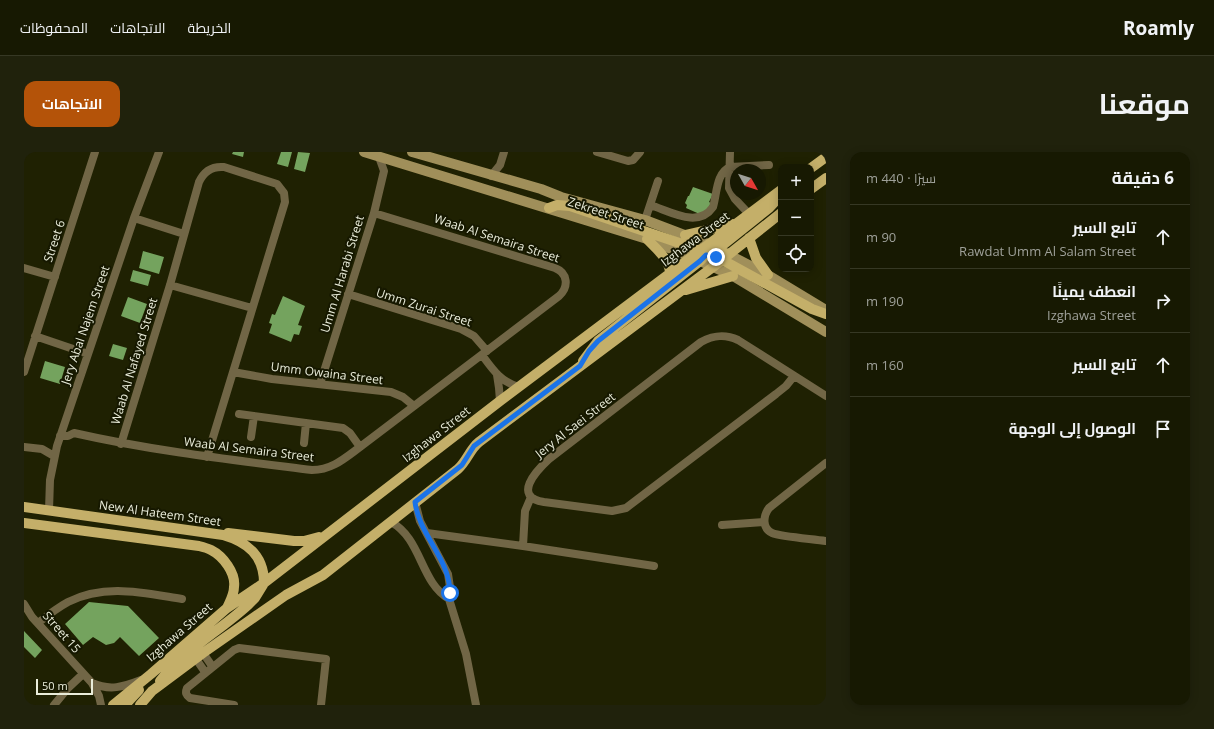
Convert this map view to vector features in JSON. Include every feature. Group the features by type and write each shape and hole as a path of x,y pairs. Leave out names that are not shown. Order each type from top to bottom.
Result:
{"main road":[{"name":"Zekreet Street","path":"364,152 647,239 710,254 768,275 826,310"},
{"name":"Zekreet Street","path":"412,152 541,189 561,197 645,220 685,235 710,254 712,267 733,276 826,332"},
{"path":"814,166 826,157"},
{"path":"814,187 826,178"},
{"name":"Izghawa Street","path":"710,254 737,223 778,192"},
{"path":"580,366 589,351 598,341 769,208 778,198"},
{"path":"549,208 557,205 570,206 710,254 806,306 826,314"},
{"name":"Izghawa Street","path":"113,705 149,676 227,608 264,583 500,401 670,274 710,254 749,238 778,215"},
{"path":"685,235 737,223"},
{"path":"749,238 756,258 768,275"},
{"path":"647,239 666,260 670,267 670,274"},
{"path":"152,691 291,592 309,584 323,575 462,465 474,446 712,267"},
{"path":"680,291 733,276"},
{"name":"New Al Hateem Street","path":"24,507 211,532 233,538 249,547 260,562 264,583"},
{"path":"24,523 199,546 211,550 226,563 234,580 235,586 227,608"},
{"path":"211,532 294,541 304,541 325,535"},
{"path":"140,705 166,673 186,654 250,604 264,583"},
{"path":"125,705 149,676"}],"street":[{"name":"Street 6","path":"24,372 95,152"},
{"name":"Jery Abal Najem Street","path":"49,510 50,485 54,456 60,436 134,218 159,152"},
{"path":"496,177 504,152"},
{"path":"598,152 628,161 633,160 640,152"},
{"path":"730,152 730,164"},
{"path":"379,156 384,171"},
{"path":"384,171 389,165 396,162"},
{"name":"Waab Al Nafayed Street","path":"121,444 170,285 199,182 208,169 218,166 274,182 280,186 284,193 285,202 207,456"},
{"path":"650,205 690,218 702,216 713,207 721,175 725,169 730,167"},
{"path":"730,167 728,183 730,192"},
{"name":"Umm Al Harabi Street","path":"320,384 374,213 384,171"},
{"path":"645,220 658,181"},
{"path":"736,200 749,214"},
{"name":"Waab Al Semaira Street","path":"64,425 74,433 121,444 318,470 330,468 484,353 562,293 565,289 566,280 562,273 555,268 374,213"},
{"path":"134,218 184,234"},
{"path":"24,268 55,277"},
{"path":"170,285 252,308"},
{"name":"Umm Zurai Street","path":"348,294 461,329 479,340 484,353"},
{"path":"35,336 88,354"},
{"name":"Jery Al Saei Street","path":"523,546 525,511 531,496 528,490 530,481 538,469 706,339 722,336 733,338 826,396"},
{"path":"484,353 497,375 500,388 500,401"},
{"name":"Umm Owaina Street","path":"233,372 272,379 396,393 414,406"},
{"path":"497,375 505,381 519,387"},
{"path":"531,496 540,502 607,510 626,508 776,394 786,386 794,376"},
{"path":"239,414 343,428 350,433 360,447"},
{"path":"251,438 254,416"},
{"path":"304,443 306,423"},
{"name":"Waab Al Semaira Street","path":"60,436 68,436 74,433"},
{"path":"24,447 42,449 54,456"},
{"path":"826,463 769,508 765,515 764,522 768,529 774,533 826,541"},
{"path":"415,502 418,515 448,574 450,586 449,600 466,654 476,705"},
{"path":"391,522 406,533 435,587 449,600"},
{"path":"722,525 764,522"},
{"path":"426,532 654,566"},
{"path":"38,623 54,610 69,601 95,593 126,591 182,599"},
{"name":"Street 15","path":"24,604 38,623 92,683 100,696 101,705"},
{"path":"234,705 190,698 185,692 187,688 212,666 239,648 324,659 327,661 320,705"},
{"path":"200,656 212,666"},
{"path":"200,656 205,672"},
{"path":"54,705 68,688 83,674"},
{"path":"92,683 104,687 117,688 149,676"}],"building":[{"path":"233,152 244,152 243,157 232,154"},
{"path":"281,152 292,152 288,167 277,164"},
{"path":"298,152 310,153 305,172 294,169"},
{"path":"693,187 713,194 709,202 711,203 704,216 686,208 687,205 685,203"},
{"path":"143,251 164,257 159,274 139,268"},
{"path":"133,270 151,275 148,286 130,281"},
{"path":"283,296 305,306 298,325 302,326 299,335 294,334 291,342 269,333 272,324 269,323 272,314 275,315"},
{"path":"128,297 147,304 140,323 121,316"},
{"path":"113,344 127,348 123,360 109,356"},
{"path":"45,361 65,367 60,384 40,378"},
{"path":"89,602 128,606 159,638 139,656 120,637 114,643 106,645 93,637 83,645 65,624"},
{"path":"24,631 42,650 35,658 24,647"}],"route":[{"path":"450,593 448,574 420,521 415,502 458,469 470,455 474,446 580,366 589,351 598,341 706,255 716,257"}]}
